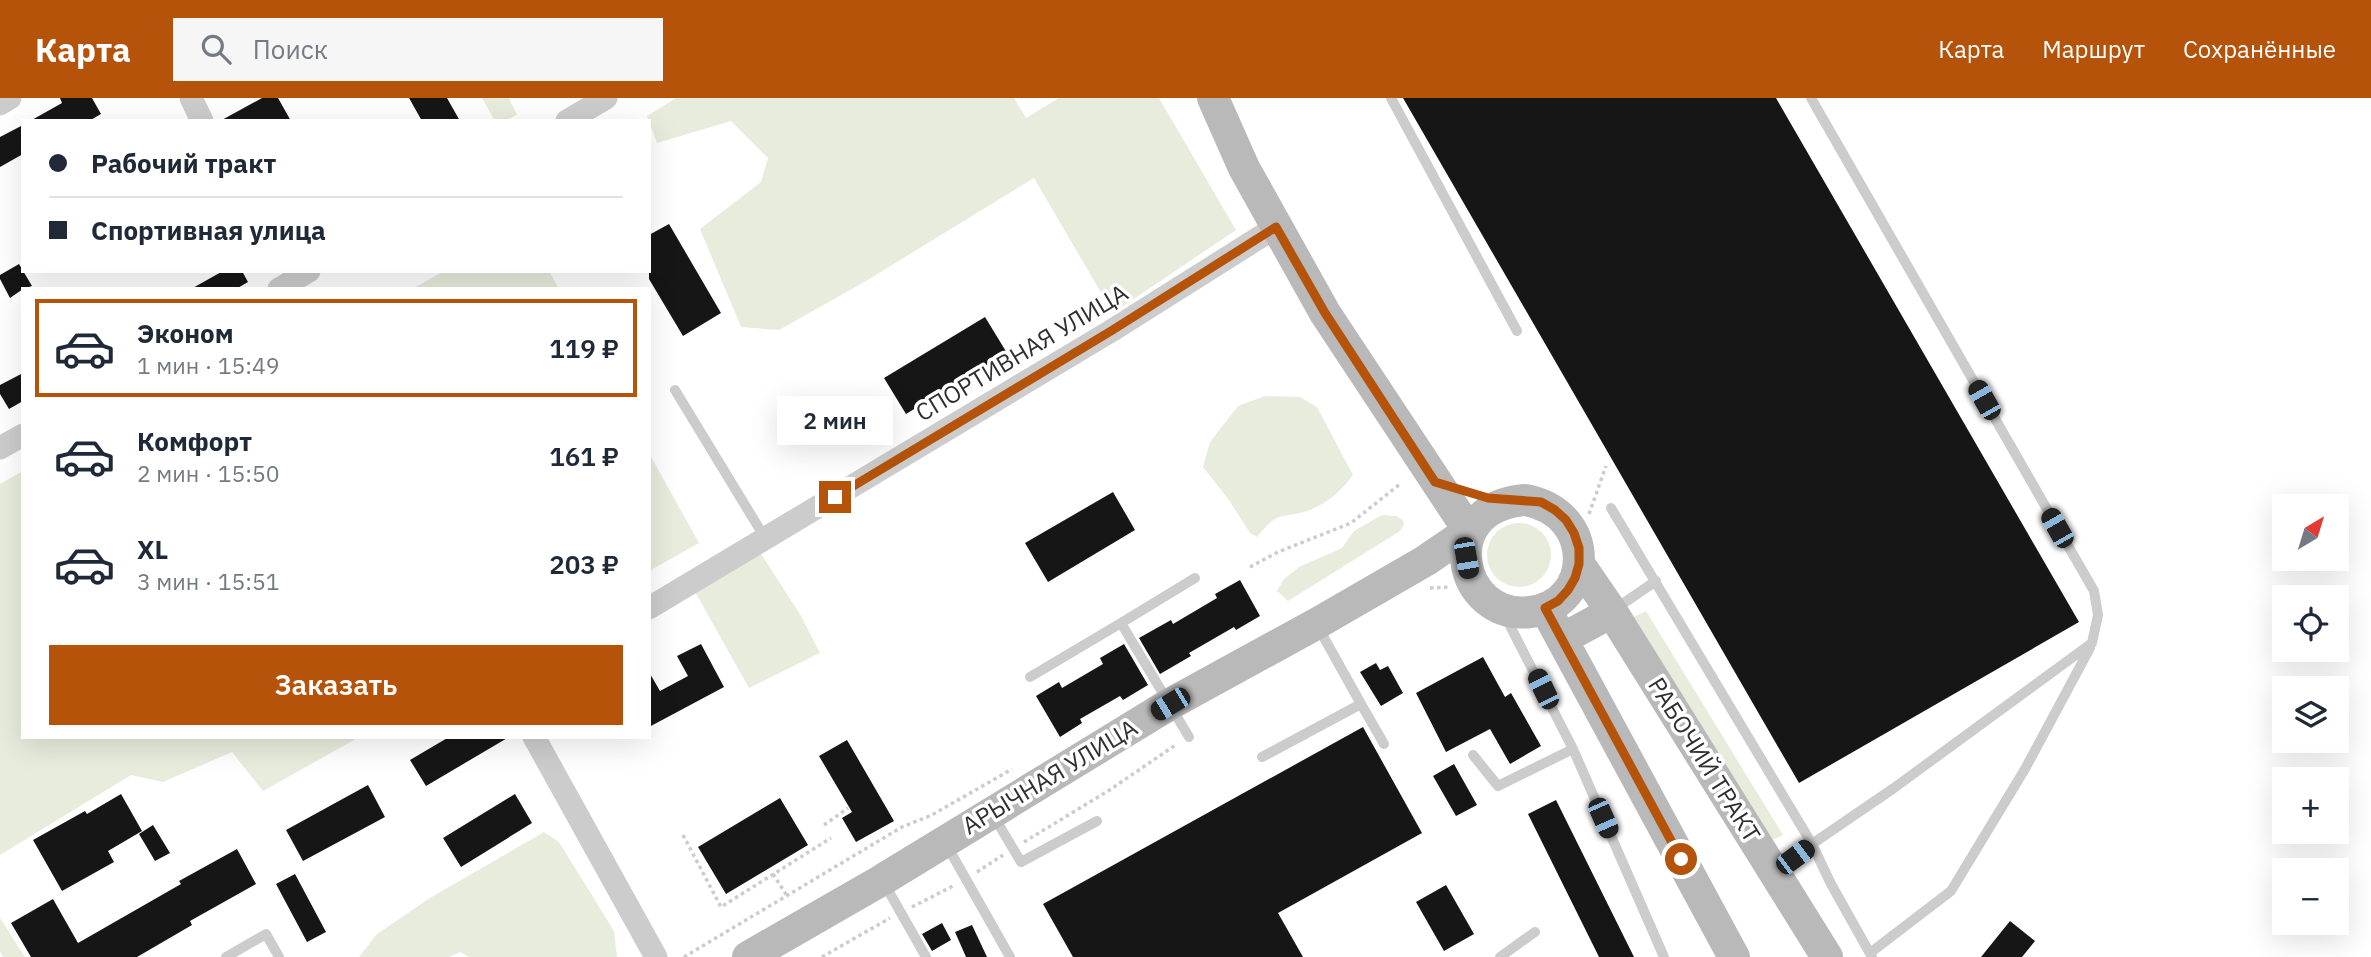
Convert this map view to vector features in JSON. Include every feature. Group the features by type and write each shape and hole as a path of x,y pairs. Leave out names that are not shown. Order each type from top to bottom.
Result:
{"main road":[{"path":"1213,98 1244,168 1325,313 1469,531"},
{"name":"РАБОЧИЙ ТРАКТ","path":"1435,482 1480,496 1541,502 1566,520 1577,541 1579,564 1612,612 1827,957"},
{"path":"1464,580 1469,531 1489,511 1510,501"},
{"name":"АРЫЧНАЯ УЛИЦА","path":"748,957 882,880 1170,704 1316,624 1422,575 1469,531"},
{"path":"1552,605 1572,584 1579,564"},
{"path":"1422,575 1464,580 1501,609 1516,612 1531,612 1552,605 1612,612"},
{"path":"1552,605 1562,639 1734,957"},
{"path":"1562,639 1612,612"}],"street":[{"path":"0,104 10,98"},
{"path":"191,98 201,119"},
{"path":"570,119 606,98"},
{"name":"СПОРТИВНАЯ УЛИЦА","path":"651,607 1111,331 1276,227"},
{"path":"282,284 305,273"},
{"path":"0,448 21,436"},
{"path":"535,739 656,957"}],"lane":[{"path":"1391,98 1517,331"},
{"path":"1611,509 1812,844 1871,955 1951,891 2025,769 2092,643 2098,615 2094,591 1811,98"},
{"path":"675,390 765,538"},
{"path":"1030,677 1195,578"},
{"path":"1612,612 1656,581"},
{"path":"1501,609 1573,749 1664,957"},
{"path":"1121,623 1189,737"},
{"path":"1316,624 1384,744"},
{"path":"1774,872 2092,643"},
{"path":"1262,757 1361,704"},
{"path":"1473,755 1498,786 1573,749"},
{"path":"992,813 1021,862 1097,821"},
{"path":"945,841 1010,957"},
{"path":"882,880 926,957"},
{"path":"1500,957 1535,932"},
{"path":"226,957 266,934 279,957"}],"path":[{"path":"1250,567 1278,552 1351,523 1400,484"},
{"path":"1422,575 1464,580"},
{"path":"822,957 967,879 1189,737"},
{"path":"684,957 902,827 932,815 1016,767"},
{"path":"824,825 848,808"},
{"path":"683,835 721,907 831,838"},
{"path":"773,874 787,896"}],"green space":[{"path":"482,98 509,98 517,115 508,119 494,119"},
{"path":"676,98 1014,98 1026,118 1059,98 1159,98 1236,230 1113,313 1034,178 866,281 779,330 741,327 700,229 761,182 768,158 731,121 657,143 651,119 647,116"},
{"path":"440,273 550,273 558,287 416,287"},
{"path":"1265,396 1300,397 1317,407 1353,475 1323,504 1276,518 1257,537 1250,533 1203,467 1210,442 1238,406"},
{"path":"651,457 699,543 651,570"},
{"path":"21,472 21,739 354,740 263,791 232,752 163,782 131,775 0,855 0,484"},
{"path":"1382,515 1396,516 1403,520 1404,525 1400,531 1288,601 1277,591 1284,579 1299,567 1342,548 1354,531"},
{"path":"1519,523 1531,525 1542,532 1549,543 1549,567 1542,578 1531,585 1519,587 1507,585 1496,578 1489,567 1487,555 1489,543 1496,532 1507,525"},
{"path":"761,554 801,616 820,653 749,688 694,590"},
{"path":"1646,611 1783,835 1770,841 1634,617"},
{"path":"544,832 559,842 614,931 617,957 469,957 460,952 449,957 359,957 377,934 430,898"},
{"path":"0,918 25,957 3,957 0,951"}],"building":[{"path":"60,98 92,98 101,114 92,119 34,119 62,103"},
{"path":"262,98 278,98 290,119 224,119"},
{"path":"409,98 447,98 459,119 421,119"},
{"path":"1403,98 1776,98 2079,622 1799,783"},
{"path":"21,126 21,155 0,167 0,137"},
{"path":"669,224 721,313 683,336 649,279 651,234"},
{"path":"19,264 21,273 24,273 32,286 21,287 21,290 10,298 0,275"},
{"path":"219,273 243,273 248,282 239,287 195,287"},
{"path":"985,317 1007,353 906,414 884,378"},
{"path":"21,374 21,402 9,409 0,394 0,385"},
{"path":"1113,492 1135,530 1048,582 1025,543"},
{"path":"1240,580 1260,616 1236,630 1234,627 1189,653 1191,656 1160,674 1139,638 1171,620 1173,624 1217,598 1215,594"},
{"path":"701,644 724,687 651,726 651,675 660,691 688,676 677,656"},
{"path":"1124,644 1148,685 1123,700 1120,696 1080,719 1082,723 1060,737 1036,696 1059,682 1062,688 1103,664 1100,658"},
{"path":"1483,657 1505,697 1511,693 1541,746 1510,764 1490,729 1446,752 1416,693"},
{"path":"1376,663 1380,670 1388,666 1403,693 1381,706 1360,672"},
{"path":"1363,727 1422,833 1278,913 1303,957 1073,957 1043,904"},
{"path":"446,739 506,739 426,786 410,760"},
{"path":"847,740 894,821 856,842 842,818 852,812 819,756"},
{"path":"1454,764 1477,805 1456,816 1433,776"},
{"path":"368,785 385,817 303,861 286,830"},
{"path":"121,794 142,831 108,851 114,862 62,891 33,840"},
{"path":"515,794 532,823 461,867 443,838"},
{"path":"780,798 808,845 726,894 698,847"},
{"path":"1556,800 1634,957 1599,957 1528,814"},
{"path":"153,825 170,853 155,861 139,834"},
{"path":"237,849 256,884 190,921 192,925 137,957 31,957 11,923 53,899 78,943"},
{"path":"295,874 326,932 307,942 276,884"},
{"path":"1446,885 1474,934 1444,951 1416,902"},
{"path":"2010,921 2035,941 2022,957 1981,957"},
{"path":"942,923 951,940 932,951 922,934"},
{"path":"972,925 987,957 966,957 955,932"}],"route":[{"path":"835,497 1111,331 1276,227 1325,313 1435,482 1488,498 1541,502 1566,520 1579,548 1579,564 1568,590 1558,601 1545,608 1681,859"}]}
